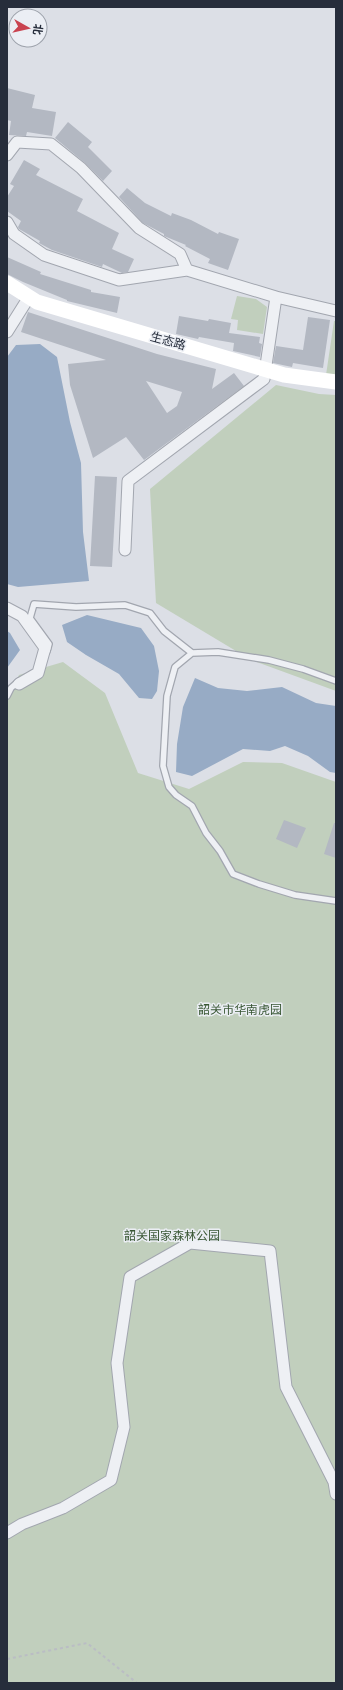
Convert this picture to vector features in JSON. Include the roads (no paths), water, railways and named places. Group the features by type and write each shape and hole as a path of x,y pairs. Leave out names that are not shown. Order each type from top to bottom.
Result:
{"street":[{"path":"7,155 17,142 51,144 81,168 139,228 180,254 187,270"},
{"path":"7,222 14,234 44,255 120,280 187,270 276,297 336,311"},
{"name":"生态路","path":"7,283 37,302 284,375 336,382"},
{"path":"7,332 29,297"},
{"path":"125,550 128,481 264,379 276,297"},
{"path":"7,608 22,616 45,648 38,673 19,684"},
{"path":"7,1533 22,1524 63,1508 112,1480 124,1427 118,1363 130,1277 190,1243 270,1251 286,1387 334,1482 336,1494"}],"lane":[{"path":"7,696 11,688 24,676 29,675 42,661 45,657 49,644 30,618 34,604 76,607 125,605 150,614 164,631 192,653"},
{"path":"336,681 302,669 269,660 218,652 192,653 175,667 167,696 163,766 169,787 176,795 192,806 206,833 220,851 233,874 258,884 295,895 336,901"}],"water":[{"path":"40,344 57,357 70,422 81,463 83,532 89,581 18,587 7,584 7,357 16,345"},
{"path":"87,615 141,628 154,646 159,671 157,691 152,699 139,698 119,674 67,642 62,625"},
{"path":"7,631 10,633 20,650 7,668"},
{"path":"195,678 218,688 247,691 282,687 316,703 336,706 336,773 330,772 308,756 285,746 270,751 243,749 192,776 176,772 177,744 183,707"}],"park label":[{"name":"韶关市华南虎园","path":"240,1010"},
{"name":"韶关国家森林公园","path":"172,1236"}]}
